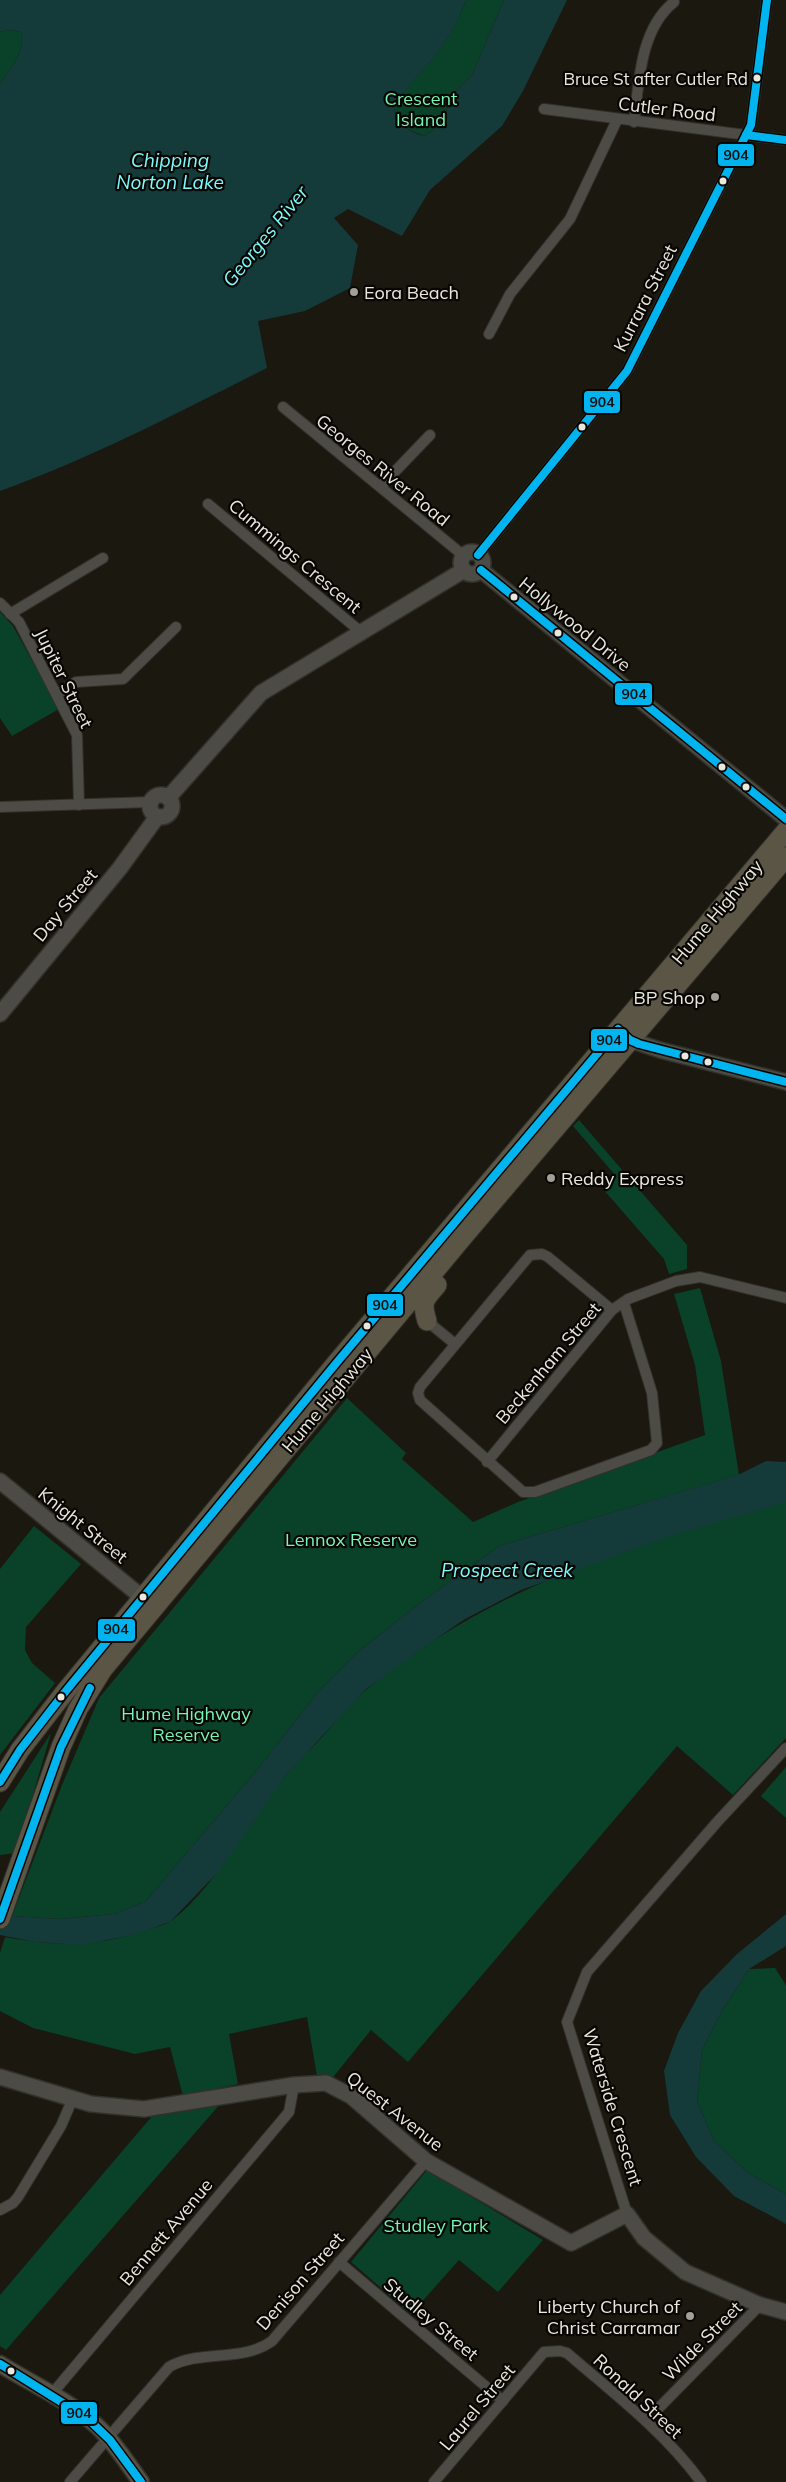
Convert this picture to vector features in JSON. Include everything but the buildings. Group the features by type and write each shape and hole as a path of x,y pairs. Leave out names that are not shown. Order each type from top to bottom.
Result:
{"highway":[{"name":"Hume Highway","path":"0,1919 61,1747 90,1688 160,1600 463,1237 786,831"},
{"name":"Hume Highway","path":"0,1782 41,1722 345,1353 624,1035 786,857"},
{"path":"427,1321 423,1308 424,1301 454,1264 463,1237"},
{"path":"395,1318 410,1316 427,1321"}],"main road":[{"path":"0,2364 82,2414 108,2438 141,2482"}],"street":[{"name":"Kurrara Street","path":"472,563 627,371 751,125 767,0"},
{"path":"634,122 645,51 658,20 666,8 674,2"},
{"name":"Cutler Road","path":"544,109 618,120 786,140"},
{"path":"489,334 510,294 570,219 618,120"},
{"name":"Georges River Road","path":"282,407 381,486 472,563"},
{"path":"381,486 430,435"},
{"name":"Cummings Crescent","path":"208,504 361,632"},
{"path":"10,614 103,558"},
{"path":"168,798 261,693 472,563"},
{"name":"Hollywood Drive","path":"472,563 786,819"},
{"name":"Jupiter Street","path":"0,604 19,622 77,735 79,805"},
{"path":"57,694 76,682 123,679 176,627"},
{"path":"0,807 151,802 159,796 168,798 172,804 171,812 165,817 158,817 152,813 151,802"},
{"name":"Day Street","path":"0,1014 120,868 158,817"},
{"path":"624,1035 660,1050 786,1082"},
{"path":"612,1310 548,1257 542,1254 530,1254 420,1387 418,1392 420,1400 516,1488 523,1492 535,1492 650,1450 658,1443 652,1393 624,1303"},
{"name":"Beckenham Street","path":"487,1462 612,1310 628,1299 676,1281 700,1277 786,1298"},
{"path":"427,1321 455,1344"},
{"name":"Knight Street","path":"0,1481 143,1598"},
{"name":"Waterside Crescent","path":"786,1748 718,1821 587,1972 567,2022 627,2214 644,2238 685,2272 760,2304 786,2312"},
{"name":"Quest Avenue","path":"0,2077 91,2104 144,2110 294,2085 326,2083 351,2096 426,2161 571,2243 627,2214"},
{"name":"Bennett Avenue","path":"50,2395 289,2112 294,2085"},
{"path":"0,2210 12,2203 23,2189 61,2126 72,2098"},
{"name":"Denison Street","path":"70,2482 169,2367 184,2361 248,2352 272,2341 426,2161"},
{"name":"Studley Street","path":"339,2262 503,2401"},
{"name":"Wilde Street","path":"646,2421 760,2304"},
{"name":"Ronald Street","path":"544,2352 560,2351 567,2353 646,2421 701,2482"},
{"name":"Laurel Street","path":"434,2482 544,2352"}],"green space":[{"name":"Crescent Island","path":"466,0 504,0 472,75 456,91 439,126 424,136 406,127 394,112 403,93 444,44"},
{"path":"9,30 21,32 21,46 13,66 0,84 0,32"},
{"path":"0,612 13,626 59,709 12,736 0,718"},
{"path":"579,1120 687,1245 687,1269 669,1274 664,1259 603,1189 615,1175 573,1126"},
{"path":"700,1288 721,1361 739,1475 499,1546 419,1604 359,1651 319,1691 257,1770 146,1901 114,1914 60,1919 12,1916 62,1785 99,1698 347,1398 406,1453 402,1459 473,1522 518,1502 705,1435 695,1365 674,1294"},
{"path":"786,1502 786,1738 733,1795 677,1746 408,2062 371,2030 330,2081 317,2076 307,2017 229,2034 238,2084 183,2096 170,2047 135,2054 33,2028 0,2011 0,1953 5,1937 60,1944 78,1944 130,1935 171,1921 188,1907 203,1890 291,1769 350,1705 368,1688 404,1660 442,1635 481,1612 521,1592 605,1557 752,1509"},
{"path":"34,1526 81,1564 26,1627 25,1650 32,1663 55,1683 0,1755 0,1569"},
{"path":"51,1733 16,1853 0,1855 0,1812"},
{"path":"786,1767 786,1818 761,1796"},
{"path":"775,1968 786,1985 786,2194 748,2173 714,2141 697,2102 702,2050 723,2009 749,1969"},
{"path":"221,2103 6,2350 0,2346 0,2295 153,2115"},
{"name":"Studley Park","path":"427,2170 543,2240 498,2292 459,2260 411,2314 351,2262"}],"water":[{"name":"Chipping Norton Lake","path":"0,0 466,0 455,26 445,42 404,91 394,112 406,128 424,136 439,126 456,91 472,75 504,0 567,0 523,91 502,126 430,190 402,236 348,209 334,218 358,245 350,288 305,311 258,321 267,368 102,449 0,491 0,84 16,60 22,39 21,32 9,30 0,32"},
{"name":"Prospect Creek","path":"766,1461 786,1462 786,1502 676,1534 521,1590 465,1619 366,1689 286,1775 219,1871 170,1922 133,1935 81,1945 35,1942 0,1935 0,1908 13,1916 60,1919 114,1914 146,1901 257,1770 319,1691 359,1651 419,1604 499,1546 738,1475"},
{"path":"786,1914 786,1946 749,1969 723,2009 702,2050 697,2102 714,2141 748,2173 786,2194 786,2224 734,2196 696,2157 670,2115 664,2071 678,2033 701,1991 737,1954"}],"transit line":[{"name":"904","path":"478,555 627,371 751,125 767,0"},
{"name":"904","path":"746,135 786,140"},
{"name":"904","path":"481,570 786,819"},
{"name":"904","path":"0,1782 20,1750 65,1692 338,1361 618,1029 630,1040 639,1044 786,1082"},
{"name":"904","path":"0,1919 61,1747 90,1688"},
{"name":"904","path":"0,2364 87,2418 110,2440 141,2482"}],"place":[{"name":"Bruce St after Cutler Rd","path":"757,78"},
{"name":"Eora Beach","path":"354,292"},
{"name":"BP Shop","path":"715,997"},
{"name":"Reddy Express","path":"551,1178"},
{"name":"Liberty Church of Christ Carramar","path":"690,2316"}],"water label":[{"name":"Georges River","path":"265,236"}],"park label":[{"name":"Lennox Reserve","path":"351,1539"},
{"name":"Hume Highway Reserve","path":"186,1724"}]}
